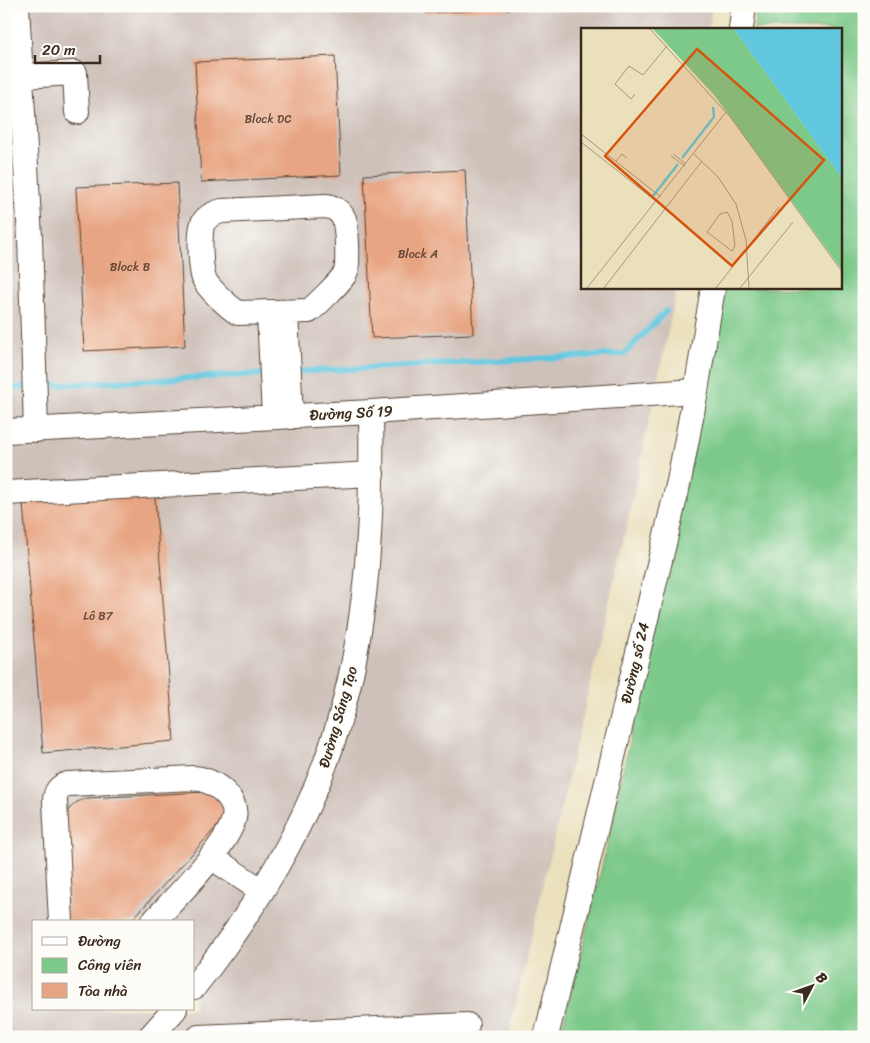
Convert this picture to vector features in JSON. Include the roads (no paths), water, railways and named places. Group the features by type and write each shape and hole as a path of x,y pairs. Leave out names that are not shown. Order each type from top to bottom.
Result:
{"street":[{"path":"17,6 30,238 36,430"},
{"path":"742,28 744,6"},
{"path":"21,76 75,73 77,112"},
{"path":"333,207 345,221 347,266 345,274 309,311 277,313 238,313 206,282 203,275 201,232 204,221 211,215 222,211 333,207"},
{"name":"Đường số 24","path":"546,1037 679,481 713,289"},
{"path":"277,313 282,417"},
{"name":"Đường Số 19","path":"6,431 371,412 696,391"},
{"name":"Đường Sáng Tạo","path":"195,986 237,929 262,891 306,811 340,721 353,666 368,558 372,474 371,412"},
{"path":"6,493 372,474"},
{"path":"62,920 55,797 58,790 65,784 194,778 212,782 230,798 234,806 234,813 228,831 211,857 155,920"},
{"path":"211,857 262,891"},
{"path":"150,1037 174,1010"},
{"path":"199,1037 467,1025"}],"waterway":[{"path":"294,372 624,354 666,311"},
{"path":"40,386 263,374"},
{"path":"10,388 30,387"}]}
